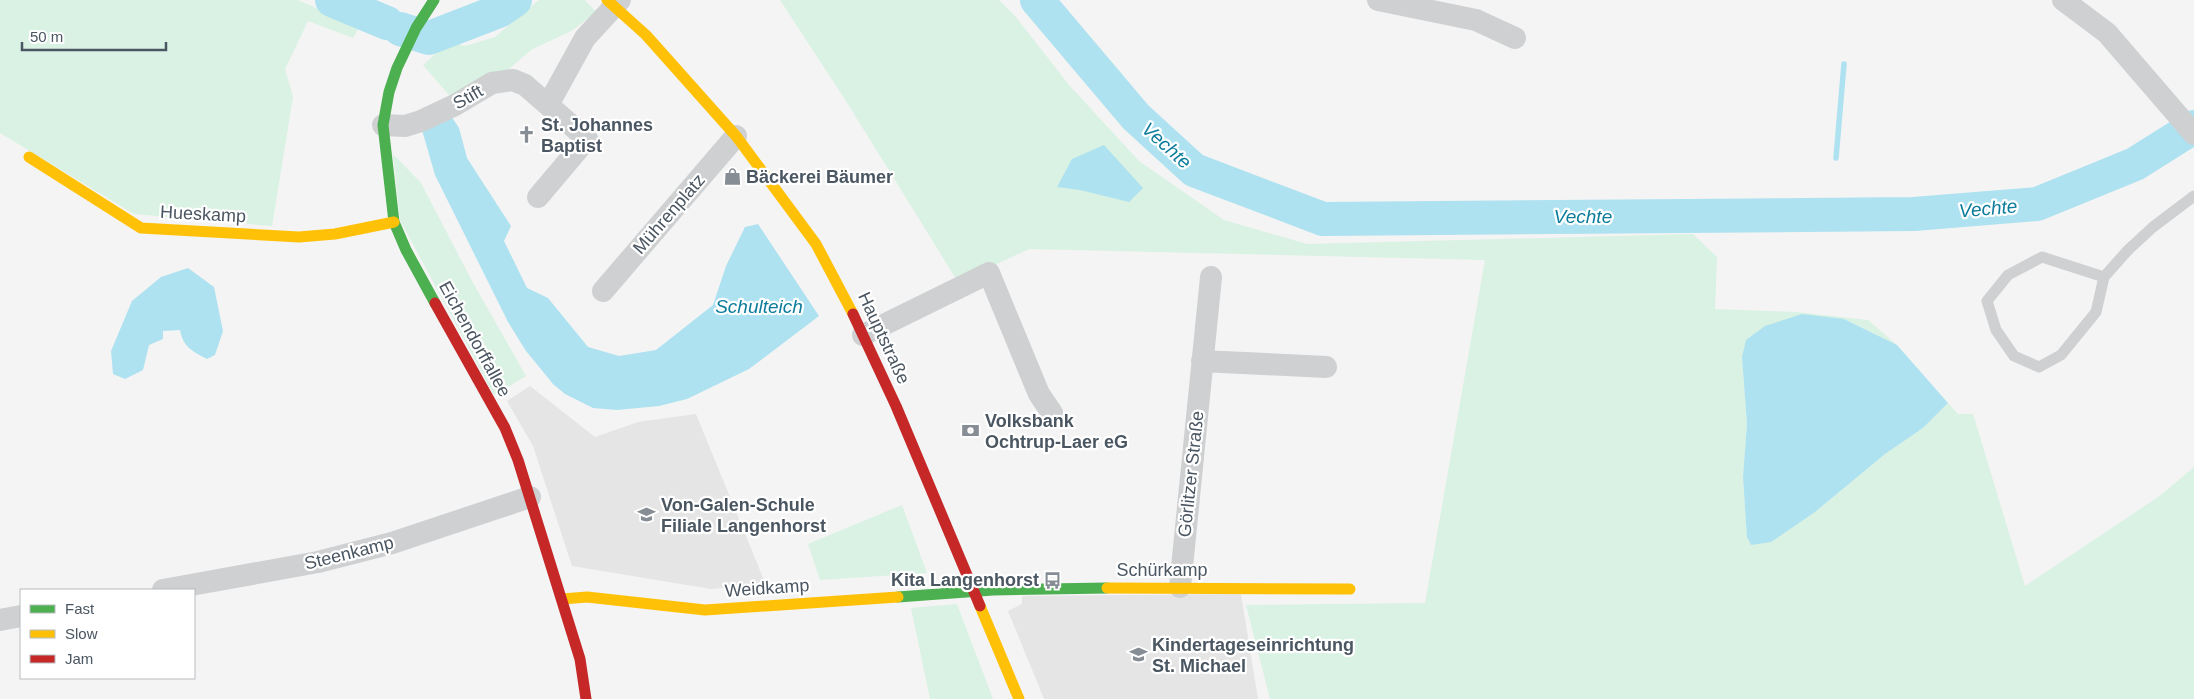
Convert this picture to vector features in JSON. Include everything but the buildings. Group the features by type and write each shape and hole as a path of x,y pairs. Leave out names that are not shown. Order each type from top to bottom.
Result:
{"street":[{"name":"Eichendorffallee","path":"434,0 417,27 390,85 382,125 394,222 406,250 505,428 530,497 580,659 586,699"},
{"path":"1378,0 1476,20 1515,38"},
{"path":"2063,0 2107,33 2194,134"},
{"path":"548,105 585,38 617,2"},
{"name":"Hauptstraße","path":"617,2 736,136 816,244 848,303 896,406 1019,699"},
{"name":"Stift","path":"382,125 405,126 421,120 455,105 492,83 513,80 525,85 587,139 538,197"},
{"name":"Mührenplatz","path":"602,291 736,136"},
{"name":"Hueskamp","path":"29,157 141,228 299,237 335,234 394,222"},
{"path":"863,335 989,274 1039,394 1052,413"},
{"name":"Görlitzer Straße","path":"1180,587 1211,277"},
{"path":"1202,361 1326,367"},
{"name":"Steenkamp","path":"169,589 318,562 392,543 530,497"},
{"name":"Schürkamp","path":"974,591 1180,587 1350,589"},
{"name":"Weidkamp","path":"562,599 587,597 705,610 974,591"},
{"path":"0,620 20,616"}],"lane":[{"path":"2104,277 2042,257 2008,275 1987,301 1996,330 2014,356 2039,366 2061,355 2096,312 2104,277 2128,250 2194,196"}],"shaded area":[{"name":"Von-Galen-Schule Filiale Langenhorst","path":"530,386 595,437 638,422 696,414 766,585 711,589 572,566 533,446 507,401"},
{"name":"Kindertageseinrichtung St. Michael","path":"1241,594 1258,699 1044,699 1008,611 1022,604 1022,596"}],"green space":[{"path":"0,0 298,0 359,27 353,38 308,21 285,69 293,97 272,226 134,214 0,133"},
{"path":"539,0 585,0 596,12 573,30 531,50 501,76 454,101 423,65 449,42 465,46 495,37"},
{"path":"780,0 999,0 1015,16 1069,85 1139,161 1224,220 1307,244 1693,234 1717,257 1715,309 1796,312 1868,320 1897,345 1844,319 1742,357 1747,424 1743,477 1747,536 1751,545 1815,512 1885,454 1923,428 1948,403 1958,414 1973,414 2025,586 2161,495 2194,467 2194,699 1270,699 1246,605 1425,603 1485,260 1029,249 958,282 846,101"},
{"path":"393,154 421,183 472,281 526,376 494,395 400,220"},
{"path":"902,505 927,573 820,580 808,544"},
{"path":"957,604 993,699 930,699 911,608"}],"water":[{"name":"Schulteich","path":"451,116 459,128 467,158 511,226 504,241 527,288 548,298 588,347 619,356 656,350 713,305 726,266 745,227 758,224 819,316 749,369 687,399 659,406 617,410 593,408 565,394 553,384 526,351 508,322 435,175 422,130"},
{"path":"1104,145 1143,188 1129,202 1080,190 1057,187 1072,159"},
{"path":"188,268 214,287 223,331 215,355 207,359 193,351 183,341 180,330 163,331 163,339 149,345 143,370 125,379 113,374 111,351 132,301 161,277"},
{"path":"1802,314 1844,319 1897,345 1948,403 1923,428 1885,454 1815,512 1771,542 1751,545 1747,537 1743,477 1747,424 1742,357 1746,340 1765,326"}],"waterway":[{"name":"Vechte","path":"332,0 387,23"},
{"name":"Vechte","path":"400,29 429,38 499,11 515,0"},
{"name":"Vechte","path":"1037,0 1136,117 1194,170 1323,219 1914,214 2037,204 2135,164 2194,127"},
{"path":"1836,158 1844,64"}],"traffic: fast":[{"path":"434,0 416,28 397,68 389,92 383,125 394,222 406,250 435,303"},
{"path":"898,597 993,590 1107,588"}],"traffic: slow":[{"path":"607,0 646,35 736,136 816,244 853,314"},
{"path":"29,157 141,228 299,237 335,234 394,222"},
{"path":"1107,588 1350,589"},
{"path":"562,599 587,597 705,610 898,597"},
{"path":"980,606 1019,699"}],"traffic: jam":[{"path":"435,303 505,428 518,460 580,659 586,699"},
{"path":"853,314 896,406 980,606"}],"place":[{"name":"St. Johannes Baptist","path":"527,135"},
{"name":"Bäckerei Bäumer","path":"732,177"},
{"name":"Volksbank Ochtrup-Laer eG","path":"971,431"},
{"name":"Von-Galen-Schule Filiale Langenhorst","path":"647,515"},
{"name":"Kita Langenhorst","path":"1053,580"},
{"name":"Kindertageseinrichtung St. Michael","path":"1138,655"}]}
